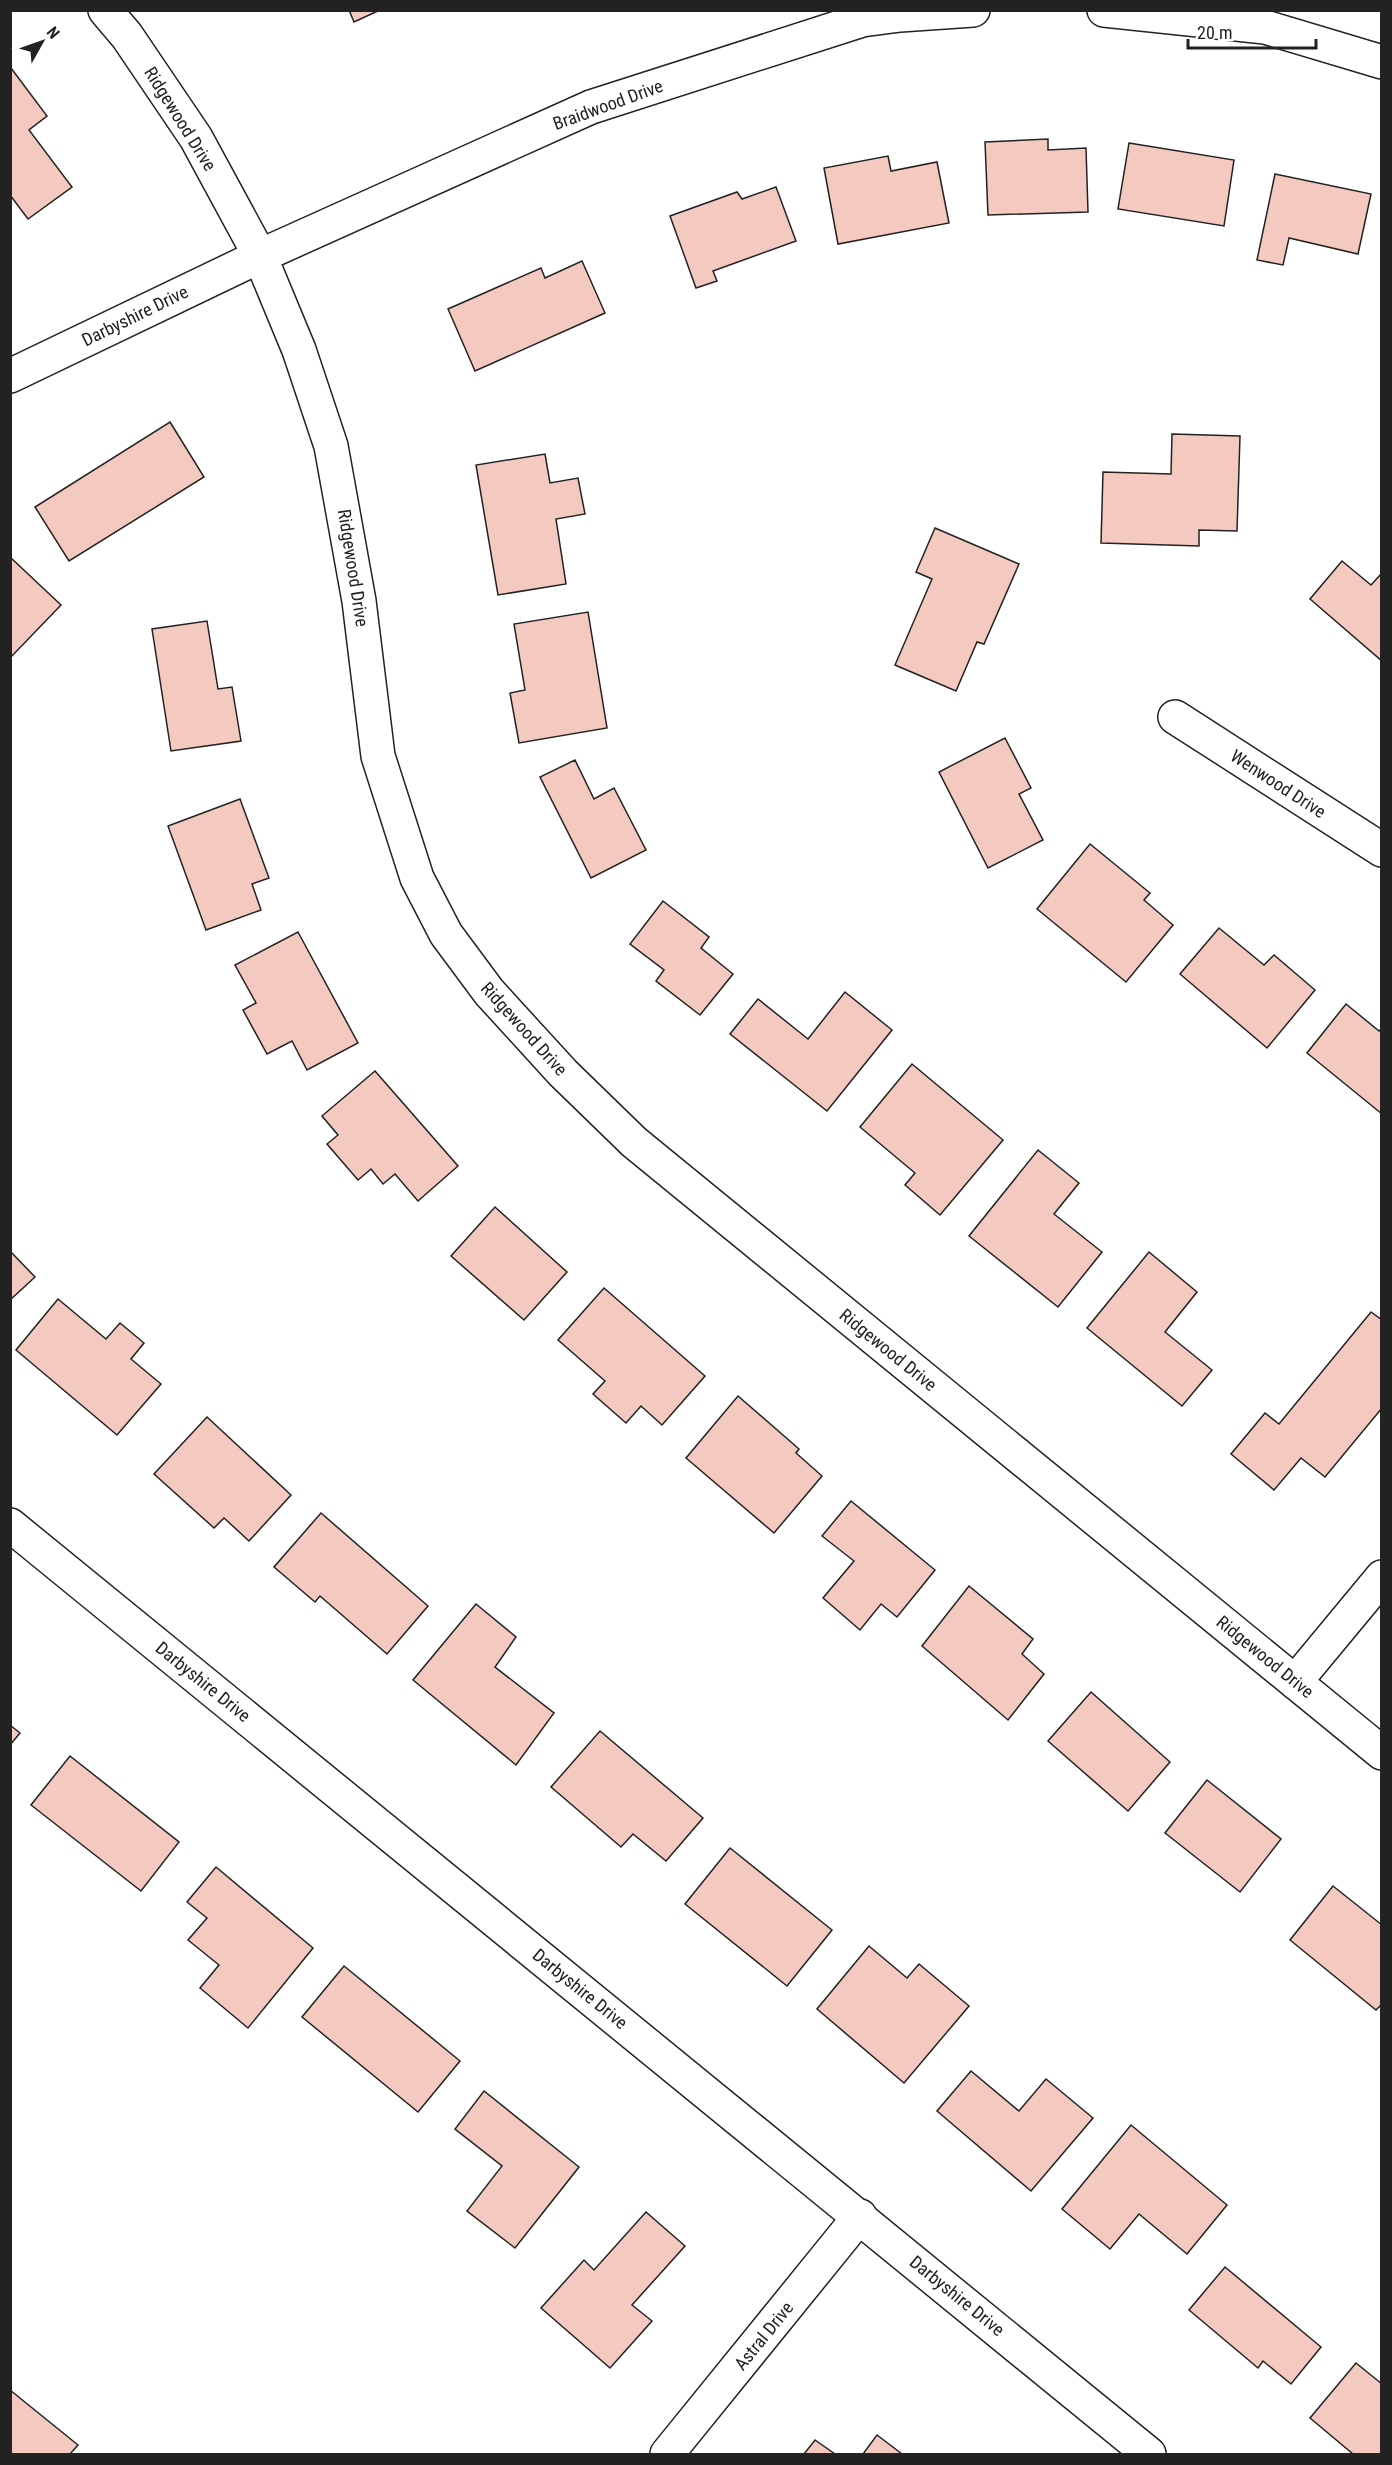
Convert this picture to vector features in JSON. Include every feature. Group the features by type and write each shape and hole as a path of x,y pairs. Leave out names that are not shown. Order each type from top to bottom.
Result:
{"street":[{"name":"Ridgewood Drive","path":"105,10 127,36 196,138 260,256 299,350 332,446 360,601 378,756 417,878 446,934 496,1000 563,1073 634,1142 1382,1753"},
{"name":"Braidwood Drive","path":"260,256 591,107 862,20 934,11 973,10"},
{"path":"1104,10 1265,27 1382,62"},
{"name":"Darbyshire Drive","path":"10,376 260,256"},
{"name":"Wenwood Drive","path":"1174,717 1382,850"},
{"name":"Darbyshire Drive","path":"10,1525 1149,2454"},
{"path":"1295,1682 1382,1577"},
{"name":"Astral Drive","path":"667,2454 860,2216"}],"building":[{"path":"349,10 380,10 354,22"},
{"path":"11,68 47,116 29,130 72,187 28,219 10,195"},
{"path":"1048,139 1048,150 1086,148 1088,212 988,215 985,142"},
{"path":"1129,143 1234,160 1224,226 1118,209"},
{"path":"888,156 891,171 937,162 949,223 838,244 824,168"},
{"path":"1275,174 1371,194 1358,254 1289,238 1283,265 1257,260"},
{"path":"776,187 796,241 713,271 717,281 696,288 670,216 737,192 742,199"},
{"path":"582,261 605,313 475,371 448,309 541,268 545,278"},
{"path":"170,422 204,477 69,561 35,507"},
{"path":"1172,434 1240,436 1237,531 1199,530 1199,546 1101,543 1103,472 1171,474"},
{"path":"545,454 550,483 578,478 585,514 556,519 566,584 498,595 476,465"},
{"path":"935,528 1019,564 984,644 977,642 956,691 895,665 932,579 916,572"},
{"path":"10,557 61,605 10,658"},
{"path":"1342,561 1371,585 1382,573 1382,661 1310,599"},
{"path":"588,612 607,728 519,743 510,693 525,690 514,624"},
{"path":"207,621 218,689 232,687 241,741 171,751 152,629"},
{"path":"1005,738 1031,788 1019,794 1043,840 988,868 939,772"},
{"path":"575,760 594,799 614,788 646,850 591,878 540,777"},
{"path":"240,799 269,878 252,884 261,910 206,930 168,826"},
{"path":"1090,844 1150,893 1144,900 1173,925 1126,982 1037,909"},
{"path":"663,901 709,937 701,948 733,974 700,1015 656,981 664,970 630,944"},
{"path":"1219,928 1264,965 1274,955 1315,990 1267,1048 1180,974"},
{"path":"298,932 358,1043 307,1070 292,1041 267,1054 243,1010 256,1003 235,965"},
{"path":"845,992 892,1030 827,1111 730,1034 758,999 808,1039"},
{"path":"1346,1004 1379,1031 1382,1028 1382,1114 1307,1053"},
{"path":"912,1064 1003,1140 940,1215 905,1185 915,1173 860,1127"},
{"path":"375,1071 458,1166 418,1201 395,1174 383,1184 371,1169 358,1180 327,1144 338,1135 322,1116"},
{"path":"1038,1150 1079,1183 1054,1214 1102,1252 1058,1307 969,1236"},
{"path":"495,1207 567,1272 524,1320 451,1256"},
{"path":"10,1251 35,1277 10,1300"},
{"path":"1149,1252 1197,1292 1165,1332 1212,1370 1182,1406 1087,1328"},
{"path":"604,1288 705,1376 662,1425 641,1406 626,1423 593,1394 605,1381 558,1340"},
{"path":"58,1299 106,1339 120,1323 144,1343 131,1359 161,1384 117,1435 16,1350"},
{"path":"1371,1312 1382,1320 1382,1408 1325,1477 1301,1458 1274,1490 1231,1454 1265,1413 1279,1424"},
{"path":"738,1396 799,1449 796,1453 822,1476 774,1533 686,1458"},
{"path":"207,1417 291,1495 249,1541 224,1518 214,1528 154,1474"},
{"path":"851,1501 935,1570 897,1617 881,1604 860,1630 823,1598 854,1561 822,1536"},
{"path":"321,1513 428,1606 387,1654 320,1596 315,1602 274,1567"},
{"path":"969,1586 1033,1639 1022,1654 1044,1674 1008,1720 922,1646"},
{"path":"476,1604 516,1637 495,1667 554,1713 516,1765 413,1680"},
{"path":"1091,1692 1170,1762 1128,1811 1048,1741"},
{"path":"10,1725 20,1733 10,1745"},
{"path":"600,1731 703,1818 666,1861 633,1834 621,1847 551,1787"},
{"path":"70,1756 179,1842 141,1891 31,1805"},
{"path":"1207,1780 1281,1839 1240,1892 1165,1833"},
{"path":"730,1848 832,1930 787,1986 685,1904"},
{"path":"216,1867 313,1948 248,2028 200,1988 219,1965 188,1940 207,1918 187,1902"},
{"path":"1333,1886 1382,1925 1382,2004 1376,2010 1290,1940"},
{"path":"869,1946 907,1978 919,1964 969,2006 904,2083 817,2009"},
{"path":"344,1966 460,2061 418,2112 302,2017"},
{"path":"971,2071 1019,2111 1046,2079 1093,2118 1031,2191 937,2111"},
{"path":"484,2091 579,2167 515,2248 467,2211 502,2166 455,2129"},
{"path":"1131,2125 1227,2205 1187,2254 1139,2214 1110,2249 1062,2209"},
{"path":"646,2212 685,2246 632,2305 652,2321 610,2368 541,2308 584,2260 594,2270"},
{"path":"1225,2267 1321,2347 1291,2384 1263,2361 1258,2368 1189,2310"},
{"path":"1356,2363 1382,2384 1382,2454 1353,2454 1310,2418"},
{"path":"10,2390 78,2445 70,2454 10,2454"},
{"path":"877,2435 902,2454 863,2454"},
{"path":"815,2440 835,2454 804,2454"}]}
